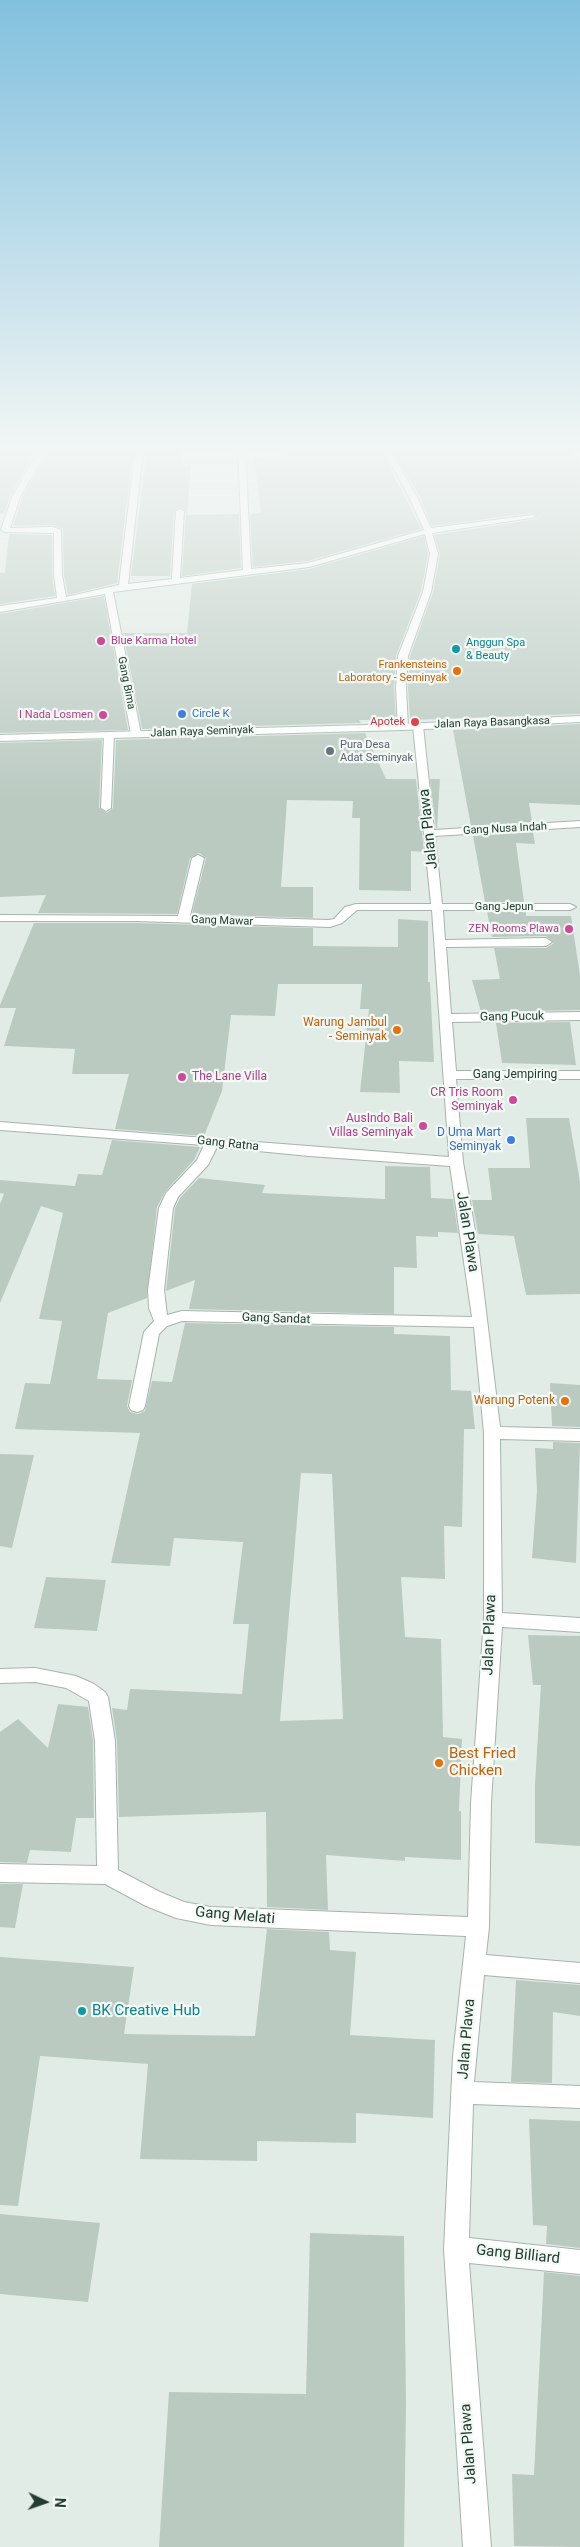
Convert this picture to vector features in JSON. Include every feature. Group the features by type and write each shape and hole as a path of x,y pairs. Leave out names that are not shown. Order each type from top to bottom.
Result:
{"street":[{"path":"58,565 62,600"},
{"path":"123,587 126,565"},
{"path":"176,581 177,565"},
{"path":"247,565 247,572"},
{"path":"0,609 109,592 123,587 309,565"},
{"name":"Jalan Plawa","path":"432,565 427,592 403,656 401,688 430,833 456,1162 472,1253 485,1355 492,1433 493,1619 481,1804 478,1927 464,2056 456,2249 477,2547"},
{"name":"Gang Bima","path":"109,592 136,734"},
{"name":"Jalan Raya Basangkasa","path":"410,727 580,719"},
{"name":"Jalan Raya Seminyak","path":"0,738 410,727"},
{"path":"106,808 109,735"},
{"name":"Gang Nusa Indah","path":"430,833 580,824"},
{"path":"183,920 198,858"},
{"name":"Gang Jepun","path":"437,906 570,907"},
{"name":"Gang Mawar","path":"0,918 330,924 338,921 349,909 356,907 437,906"},
{"path":"440,944 546,942"},
{"name":"Gang Pucuk","path":"445,1018 580,1016"},
{"name":"Gang Jempiring","path":"450,1075 580,1075"},
{"name":"Gang Ratna","path":"0,1126 212,1142 308,1152 456,1162"},
{"path":"138,1406 152,1332 162,1322 157,1308 156,1290 166,1208 171,1196 203,1162 212,1142"},
{"name":"Gang Sandat","path":"162,1322 182,1316 480,1322"},
{"path":"492,1433 580,1434"},
{"path":"493,1619 580,1625"},
{"path":"0,1676 35,1675 69,1681 87,1689 98,1697 105,1741 108,1875"},
{"name":"Gang Melati","path":"0,1873 108,1875 153,1899 175,1908 211,1916 478,1927"},
{"path":"474,1964 580,1973"},
{"path":"462,2093 580,2097"},
{"name":"Gang Billiard","path":"456,2249 580,2262"}],"building":[{"path":"6,565 52,565 55,596 0,604 0,573 5,573"},
{"path":"64,565 119,565 117,583 68,595"},
{"path":"132,565 171,565 170,576 131,576"},
{"path":"183,565 241,565 241,568 182,576"},
{"path":"253,565 273,565 253,567"},
{"path":"323,565 426,565 421,591 396,656 394,688 396,720 359,720 361,723 142,729 123,633 187,633 192,584 309,569"},
{"path":"438,565 580,565 580,714 410,720 408,688 410,656 433,592"},
{"path":"104,596 128,730 0,733 0,614"},
{"path":"580,724 580,805 529,803 532,822 471,826 453,730"},
{"path":"365,733 386,779 416,779 424,852 411,851 411,891 359,890 360,818 352,818 353,801 287,800 281,887 313,887 313,918 192,914 206,858 199,853 190,858 177,914 38,913 46,895 0,897 0,743 102,740 99,808 107,813 113,808 116,740"},
{"path":"430,779 440,779 437,828 436,828"},
{"path":"533,832 535,844 516,843 524,902 485,902 473,836"},
{"path":"487,912 526,912 526,916 571,916 580,975 580,1010 481,1012 472,980 500,979 494,948 546,948 554,943 546,936 492,937"},
{"path":"398,919 428,921 428,982 430,982 434,1062 399,1061 400,1093 360,1092 369,1009 360,1009 362,984 278,984 275,1016 231,1015 222,1091 204,1136 115,1129 129,1074 72,1074 75,1049 4,1046 16,1008 0,1008 0,1005 34,923 135,923 313,928 313,946 398,947"},
{"path":"570,1022 576,1065 502,1063 496,1023"},
{"path":"526,1118 569,1118 580,1182 580,1294 526,1295 514,1236 478,1234 472,1200 492,1200 488,1168 530,1168"},
{"path":"112,1140 200,1147 194,1160 165,1192 157,1207 147,1298 108,1313 97,1379 132,1380 127,1406 130,1412 138,1414 145,1411 152,1381 172,1382 185,1323 394,1327 394,1334 450,1336 451,1390 471,1391 475,1429 464,1429 462,1527 444,1526 445,1579 401,1577 405,1637 441,1639 443,1737 462,1739 459,1811 461,1811 461,1860 405,1857 405,1861 326,1855 328,1910 267,1907 266,1812 119,1817 117,1741 112,1708 127,1710 130,1689 242,1694 249,1624 233,1624 243,1542 174,1538 170,1566 111,1563 140,1433 15,1429 25,1383 50,1384 62,1321 39,1319 63,1213 41,1206 0,1303 0,1204 4,1194 0,1193 0,1180 75,1186 78,1174 102,1175","holes":["301,1473 332,1474 343,1719 280,1721"]},
{"path":"385,1166 430,1167 431,1198 453,1199 458,1233 438,1232 438,1237 416,1236 417,1268 394,1267 394,1314 189,1309 195,1280 166,1291 175,1208 180,1198 199,1178 265,1185 262,1193 385,1199"},
{"name":"Warung Potenk","path":"550,1383 580,1385 580,1427 552,1426"},
{"path":"553,1442 580,1443 576,1563 532,1558 537,1491 535,1448 553,1449"},
{"path":"0,1454 34,1455 12,1548 0,1546"},
{"path":"46,1577 106,1580 97,1631 34,1628"},
{"path":"528,1635 580,1636 580,1846 535,1843 535,1784 541,1685 533,1685"},
{"path":"58,1704 88,1707 93,1741 94,1818 76,1818 71,1852 30,1850 27,1863 0,1862 0,1732 18,1719 48,1748"},
{"path":"0,1884 23,1884 15,1928 0,1927"},
{"path":"267,1929 329,1932 330,1950 356,1952 350,2035 435,2040 433,2118 356,2113 356,2143 257,2141 257,2161 140,2159 148,2064 40,2056 18,2206 0,2205 0,1957 134,1967 124,2034 255,2036"},
{"path":"516,1980 580,1985 580,2016 553,2012 552,2083 511,2082"},
{"path":"529,2119 580,2121 580,2248 546,2244 547,2226 533,2225"},
{"path":"0,2214 100,2223 88,2302 0,2294"},
{"path":"310,2233 404,2236 406,2404 404,2547 159,2547 169,2392 306,2394"},
{"path":"544,2272 580,2276 580,2547 514,2546 512,2474 534,2475"}],"place":[{"name":"Blue Karma Hotel","path":"101,641"},
{"name":"Anggun Spa & Beauty","path":"456,649"},
{"name":"Frankensteins Laboratory - Seminyak","path":"457,671"},
{"name":"Circle K","path":"182,714"},
{"name":"I Nada Losmen","path":"103,715"},
{"name":"Apotek","path":"415,722"},
{"name":"Pura Desa Adat Seminyak","path":"330,751"},
{"name":"ZEN Rooms Plawa","path":"569,929"},
{"name":"Warung Jambul - Seminyak","path":"397,1030"},
{"name":"The Lane Villa","path":"182,1077"},
{"name":"CR Tris Room Seminyak","path":"513,1100"},
{"name":"AusIndo Bali Villas Seminyak","path":"423,1126"},
{"name":"D Uma Mart Seminyak","path":"511,1140"},
{"name":"Warung Potenk","path":"565,1401"},
{"name":"Best Fried Chicken","path":"439,1763"},
{"name":"BK Creative Hub","path":"82,2011"}]}
